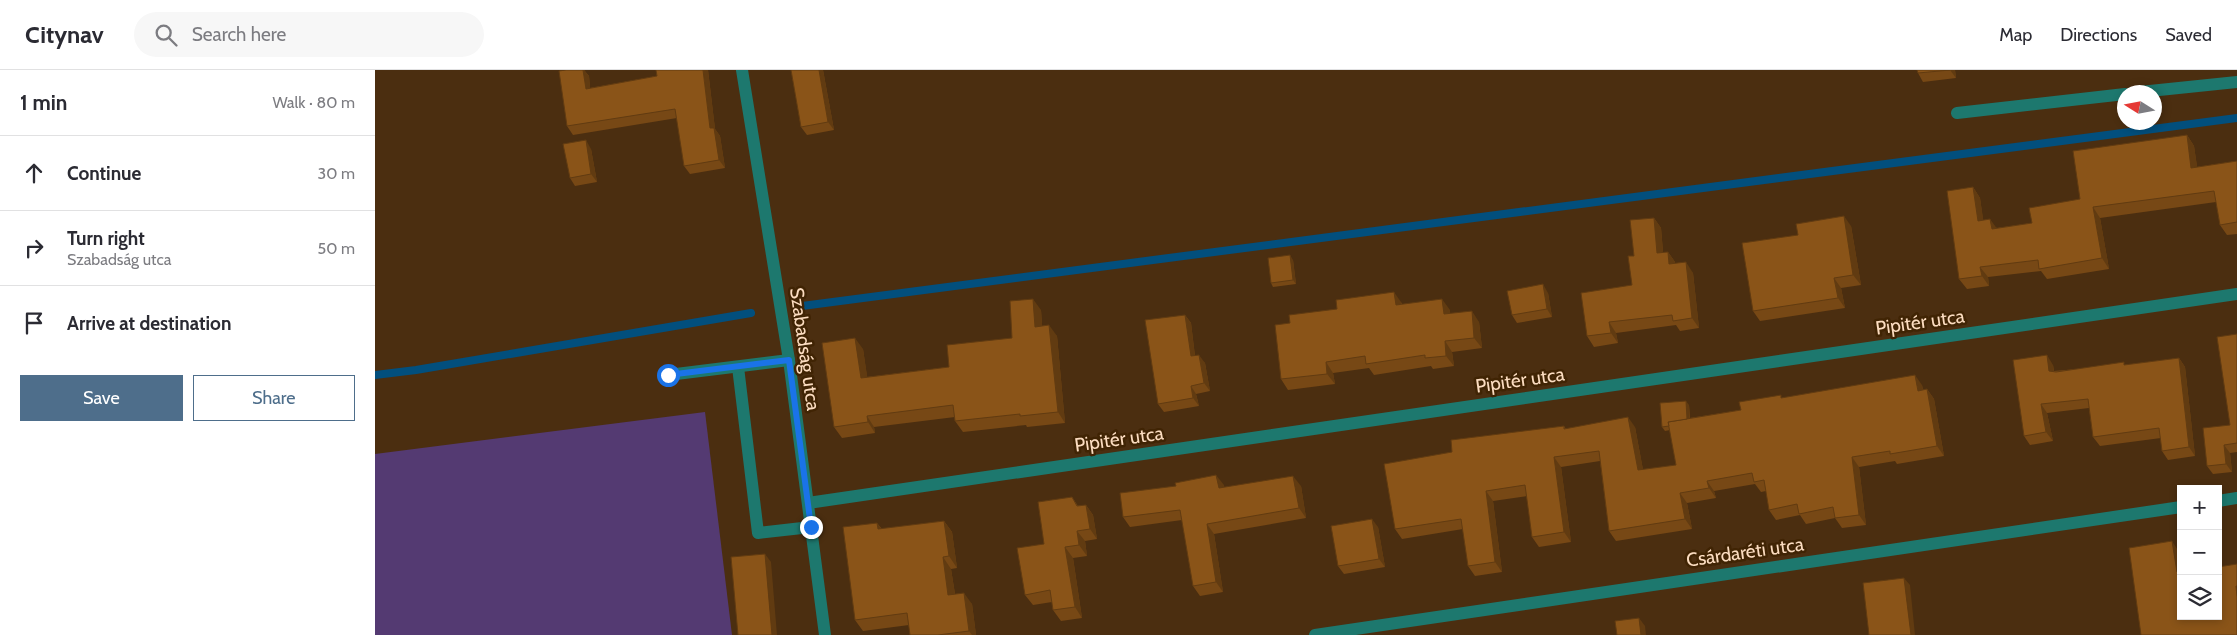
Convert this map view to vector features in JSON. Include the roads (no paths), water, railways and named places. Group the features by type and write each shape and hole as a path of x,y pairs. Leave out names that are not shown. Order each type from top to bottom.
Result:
{"street":[{"name":"Szabadság utca","path":"743,70 789,360 825,635"},
{"path":"2162,90 2237,82"},
{"path":"1957,113 2117,95"},
{"name":"Pipitér utca","path":"808,503 2237,294"},
{"path":"668,375 789,360"},
{"path":"738,367 758,533 811,527"},
{"path":"2222,500 2237,498"},
{"name":"Csárdaréti utca","path":"1315,635 2177,508"}],"waterway":[{"path":"802,306 2237,118"},
{"path":"375,375 416,370 751,313"}]}
